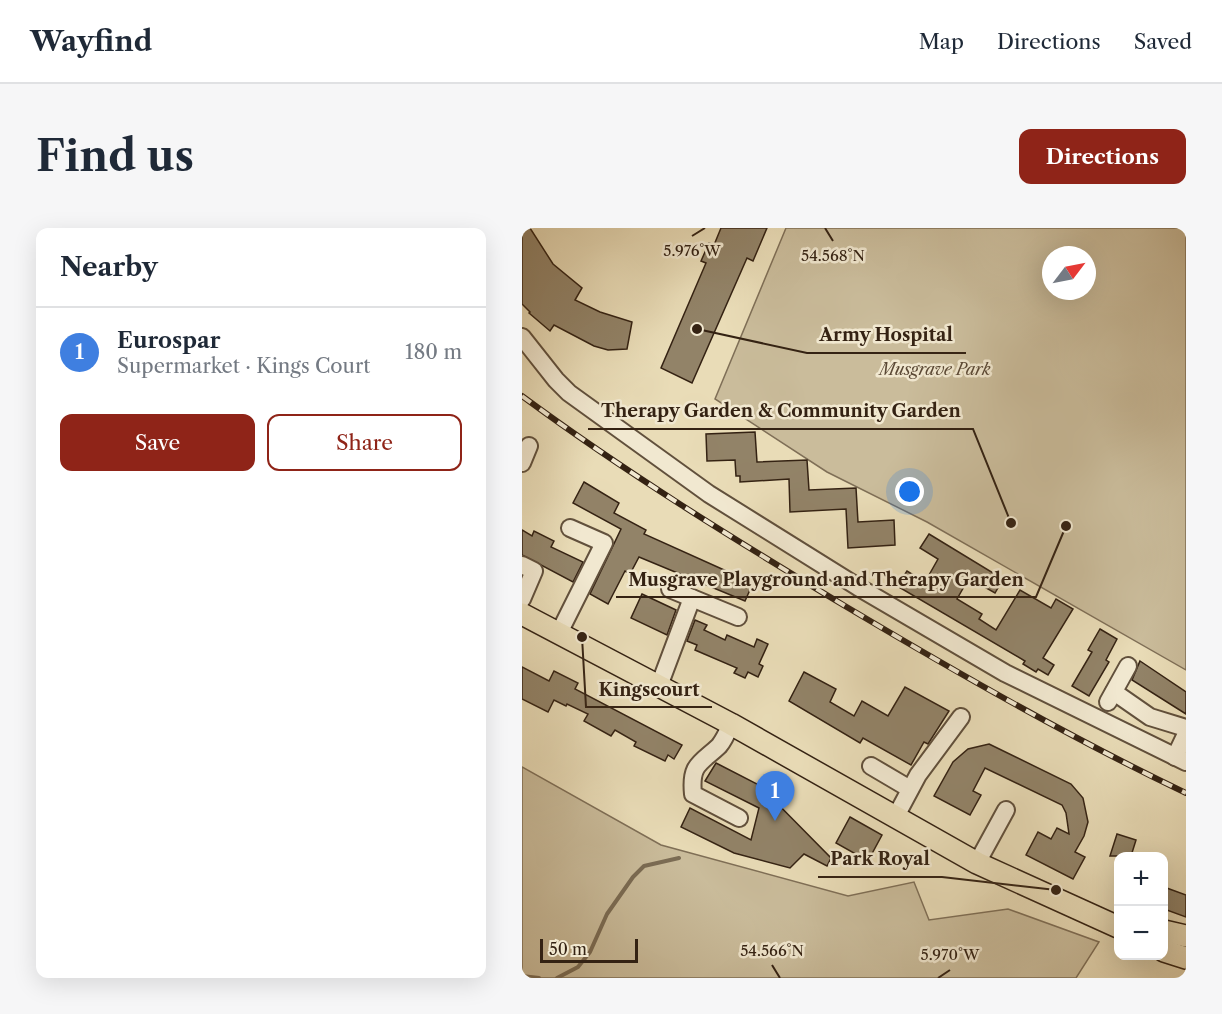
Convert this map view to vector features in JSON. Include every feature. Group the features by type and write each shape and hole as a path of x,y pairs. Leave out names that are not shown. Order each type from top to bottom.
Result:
{"main road":[{"path":"522,614 731,724 977,863 1114,925"},
{"path":"1168,932 1186,936"},
{"path":"1168,952 1186,958"}],"street":[{"path":"522,337 569,393 709,494 848,581 1005,673 1180,759 1186,734"},
{"path":"522,462 530,446"},
{"path":"559,633 604,543 570,528"},
{"path":"522,565 534,571 522,599"},
{"path":"670,589 738,617"},
{"path":"659,686 692,598"},
{"path":"1128,666 1111,697 1150,717 1186,728"},
{"path":"895,818 910,789 961,717"},
{"path":"731,724 721,744 694,769 692,788 693,794 739,818"},
{"path":"871,766 910,789"},
{"path":"977,863 1006,810"}],"green space":[{"name":"Musgrave Park","path":"786,228 1186,228 1186,670 927,522 827,472 715,399"},
{"path":"522,767 661,845 848,896 914,882 929,920 1008,909 1099,942 1076,978 522,978"}],"building":[{"path":"522,228 530,228 553,264 582,288 575,300 600,312 632,322 627,349 608,350 594,346 554,325 550,331 529,313 522,304"},
{"path":"721,228 767,228 753,261 747,258 692,383 661,368 706,263 701,261 709,243 714,245"},
{"path":"755,432 757,462 807,460 809,490 856,488 858,522 894,520 895,545 848,548 846,509 790,512 789,479 740,482 740,476 736,476 735,460 707,461 706,434"},
{"path":"584,482 619,503 614,513 646,530 644,534 753,583 745,601 639,557 630,574 625,571 608,604 590,594 621,529 573,503"},
{"path":"522,530 532,536 534,531 554,541 551,547 583,562 573,582 522,555"},
{"path":"929,534 1003,579 995,593 969,578 957,599 982,614 979,619 996,630 1020,590 1051,608 1056,599 1073,609 1043,658 1054,665 1048,675 1038,669 1036,672 1023,664 1025,661 897,586 907,571 925,582 938,559 920,548"},
{"path":"642,594 676,610 667,635 631,618"},
{"path":"695,620 707,625 704,630 725,640 727,635 754,647 757,639 768,644 759,664 763,666 758,677 748,672 745,678 734,673 737,668 695,650 697,645 687,641"},
{"path":"1100,629 1117,639 1106,660 1109,662 1089,696 1072,686 1092,652 1088,650"},
{"path":"1140,661 1186,692 1186,714 1132,680"},
{"path":"522,667 549,681 554,671 578,683 575,689 682,745 674,759 668,755 665,761 634,746 636,742 615,730 611,736 584,721 588,714 567,704 566,706 554,700 548,712 522,699"},
{"path":"804,672 836,689 830,702 854,716 862,701 888,716 905,687 949,711 928,744 924,742 911,765 863,738 860,743 789,701"},
{"path":"989,744 1071,784 1083,798 1088,822 1084,836 1075,852 1085,857 1073,879 1026,855 1038,832 1051,839 1057,828 1069,834 1066,813 1062,805 985,768 973,791 981,795 970,815 934,796 953,762 968,749"},
{"path":"716,763 759,785 831,858 827,866 804,854 790,868 734,853 681,827 690,808 751,840 759,808 705,781"},
{"path":"850,817 882,835 868,861 836,843"},
{"path":"1117,834 1136,840 1132,852 1114,852 1114,856 1110,856"},
{"path":"1168,888 1186,895 1186,917 1168,910"}],"waterway":[{"path":"557,978 578,967 590,952 607,914 633,877 644,866 679,858"},
{"path":"522,976 539,978"}],"railway":[{"path":"522,396 600,452 681,505 845,606 1013,703 1186,793"}],"place":[{"name":"Army Hospital","path":"697,329"},
{"name":"Therapy Garden & Community Garden","path":"1011,523"},
{"name":"Musgrave Playground and Therapy Garden","path":"1066,526"},
{"name":"Kingscourt","path":"582,637"},
{"name":"Eurospar","path":"775,821"},
{"name":"Park Royal","path":"1056,890"}]}
